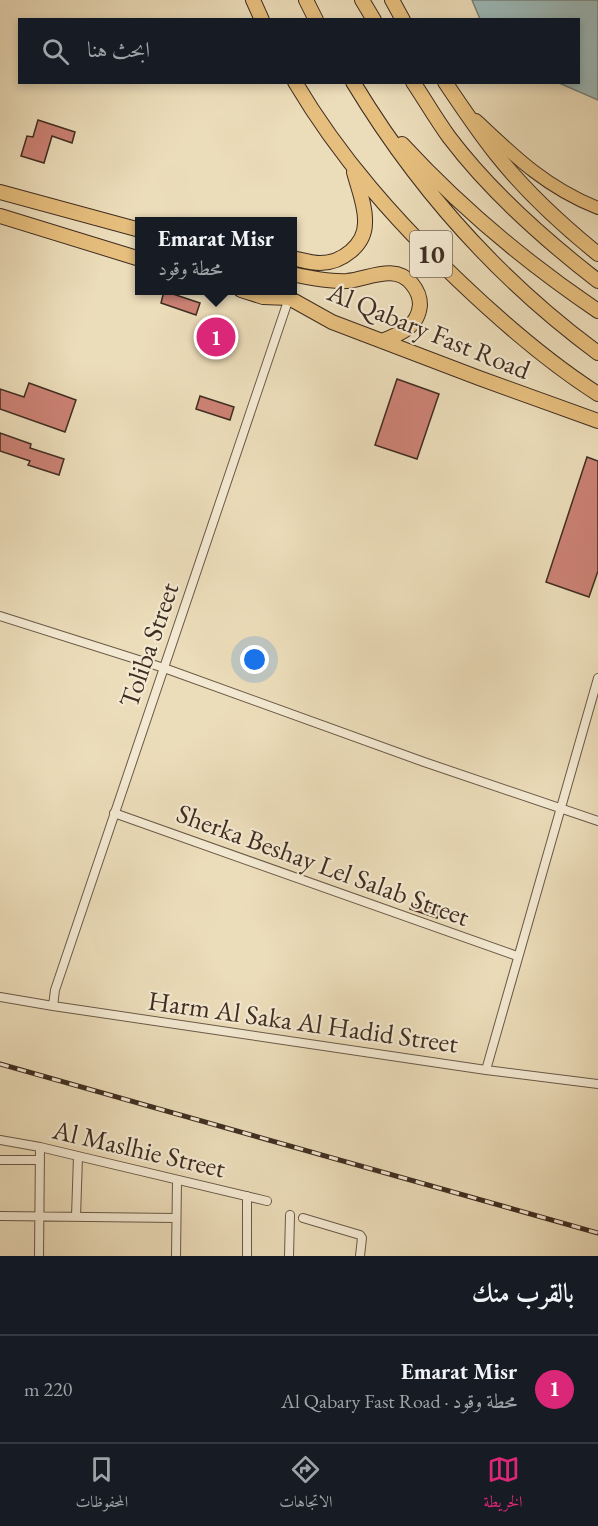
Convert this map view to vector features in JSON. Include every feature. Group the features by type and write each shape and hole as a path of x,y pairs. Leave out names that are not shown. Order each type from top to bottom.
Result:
{"highway":[{"path":"253,0 261,18"},
{"path":"306,0 315,18"},
{"path":"362,0 373,18"},
{"path":"392,0 402,18"},
{"name":"10","path":"296,84 353,167 420,243 497,317 553,363 598,394"},
{"name":"10","path":"354,84 421,182 473,243 531,300 598,353"},
{"path":"414,84 448,135 483,177 564,254 598,281"},
{"path":"446,84 495,153 517,179 546,209 598,254"},
{"path":"366,104 410,153 468,210 598,311"},
{"name":"Al Qabary Fast Road","path":"297,259 328,262 343,256 360,241 365,221 353,167"},
{"path":"0,192 135,229"},
{"path":"0,216 135,257"},
{"path":"297,275 340,281 358,280 384,273 404,276 417,291 420,301 416,320 409,328 382,341"},
{"name":"Al Qabary Fast Road","path":"256,295 289,298 332,322 598,421"}],"main road":[{"path":"462,107 535,174 566,194 598,208"}],"street":[{"name":"Toliba Street","path":"53,1006 56,990 114,813 289,298"},
{"path":"0,616 164,668 424,762 598,821"},
{"path":"486,1070 598,678"},
{"name":"Sherka Beshay Lel Salab Street","path":"114,813 518,956"},
{"name":"Harm Al Saka Al Hadid Street","path":"1,998 486,1070 598,1084"},
{"name":"Al Maslhie Street","path":"0,1140 40,1147 267,1201"},
{"path":"39,1256 40,1147"},
{"path":"76,1217 78,1156"},
{"path":"0,1160 40,1160"},
{"path":"176,1256 177,1180"},
{"path":"247,1196 247,1256"},
{"path":"289,1256 290,1215"},
{"path":"0,1216 176,1218"},
{"path":"303,1218 358,1234 362,1238 360,1256"}],"water":[{"path":"472,0 598,0 598,100 561,84 580,84 580,18 480,18"}],"building":[{"path":"38,120 75,132 72,143 52,136 44,163 21,156 27,136 33,137"},
{"path":"163,295 176,295 200,303 196,315 161,303"},
{"path":"397,379 439,394 417,459 375,445"},
{"path":"29,383 76,400 65,432 0,409 0,389 24,397"},
{"path":"200,396 234,407 230,420 196,409"},
{"path":"0,433 31,444 30,448 64,459 59,475 28,465 30,461 0,451"},
{"path":"587,457 598,461 598,571 589,597 546,582"},
{"path":"411,904 440,909 437,918 410,909"}],"railway":[{"path":"0,1064 598,1233"}],"place":[{"name":"Emarat Misr","path":"216,337"}]}
